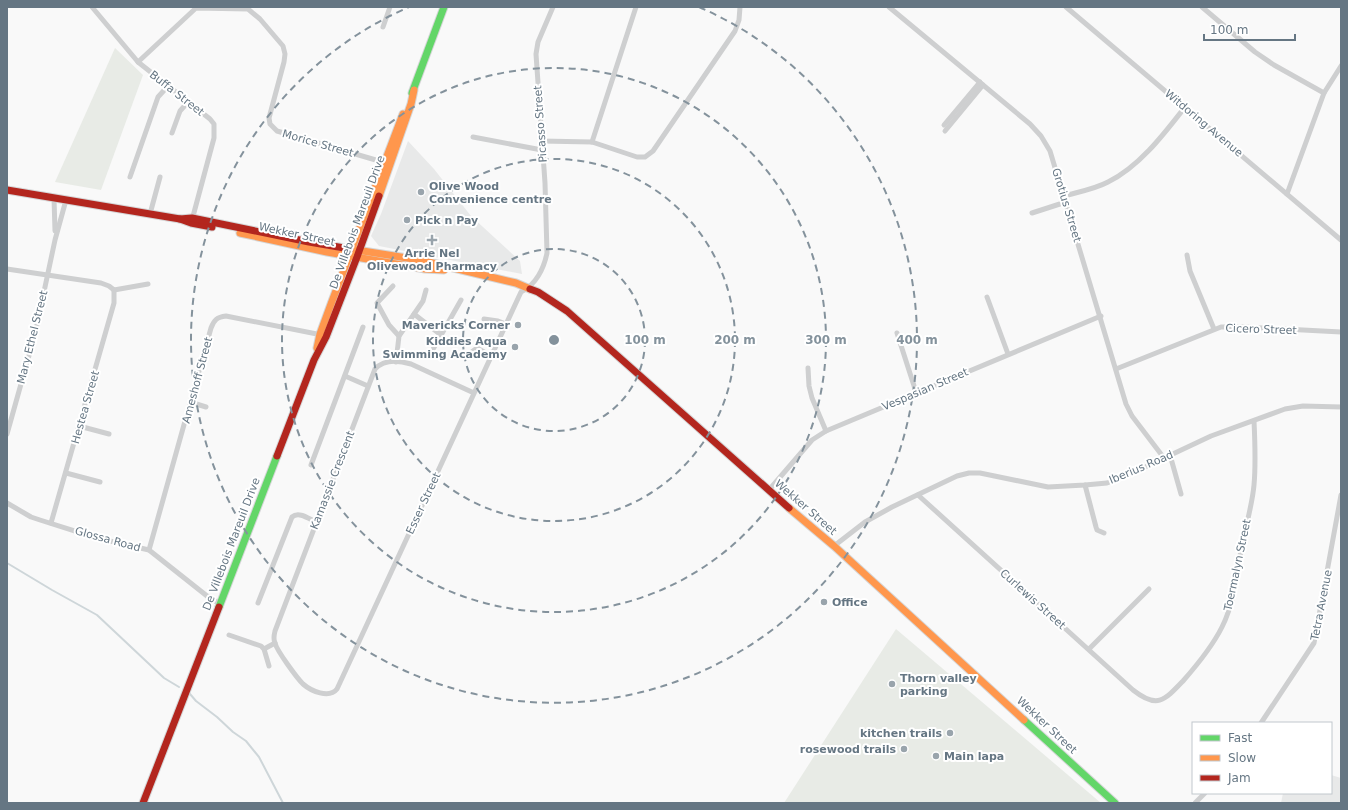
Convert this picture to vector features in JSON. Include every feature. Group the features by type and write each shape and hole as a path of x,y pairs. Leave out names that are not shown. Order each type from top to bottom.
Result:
{"street":[{"name":"Buffa Street","path":"92,7 138,62 210,119 214,124 215,134 192,220"},
{"name":"Morice Street","path":"138,62 196,7 248,8 272,32 283,46 285,54 268,118 273,127 277,131 293,137 387,164"},
{"path":"383,27 390,7"},
{"name":"De Villebois Mareuil Drive","path":"143,803 355,253 444,7"},
{"name":"Picasso Street","path":"528,288 534,282 542,269 547,253 536,54 538,42 553,7"},
{"path":"592,142 636,7"},
{"path":"541,141 592,142 637,157 648,155 656,147 735,31 740,20 740,7"},
{"name":"Grotius Street","path":"889,7 1030,124 1041,136 1050,151 1129,409 1164,458"},
{"name":"Witdoring Avenue","path":"1067,7 1341,240"},
{"path":"1202,7 1255,52 1274,65 1324,93"},
{"path":"1287,194 1324,93 1341,66"},
{"path":"944,125 981,84"},
{"path":"945,131 981,84"},
{"path":"130,177 158,97 168,86"},
{"path":"172,133 180,111 188,102"},
{"path":"1064,196 1110,182 1151,148 1185,107"},
{"path":"473,137 542,150"},
{"path":"150,214 160,177"},
{"name":"Wekker Street","path":"7,190 192,220 309,242 355,253 420,260 499,279 528,288 549,298 567,311 834,546 1115,803"},
{"name":"Mary Ethel Street","path":"54,198 55,240"},
{"name":"Mary Ethel Street","path":"7,434 35,334 55,240 66,200"},
{"path":"1032,213 1066,202"},
{"path":"1187,255 1190,271 1214,329"},
{"path":"7,269 105,284 114,290 148,284"},
{"path":"393,286 377,303 389,325 399,336"},
{"name":"Esser Street","path":"274,643 305,686 325,694 332,693 336,689 521,292 528,288"},
{"name":"Hestea Street","path":"51,523 114,303 114,290"},
{"path":"396,362 399,336 423,301 426,290"},
{"path":"987,297 1008,354"},
{"path":"432,351 461,300"},
{"path":"414,314 441,335"},
{"name":"Ameshoff Street","path":"149,550 213,323 220,316 226,316 323,336"},
{"name":"Vespasian Street","path":"769,490 812,440 826,430 1101,316"},
{"path":"484,319 506,324"},
{"name":"Cicero Street","path":"1116,369 1214,329 1229,326 1341,332"},
{"path":"312,465 363,327"},
{"path":"897,333 916,392"},
{"path":"465,357 477,348 492,356"},
{"name":"Kamassie Crescent","path":"274,643 275,631 373,373 378,366 384,362 411,364 474,393"},
{"path":"808,368 809,386 812,398 826,430"},
{"path":"345,376 368,386"},
{"path":"190,402 206,408"},
{"name":"Iberius Road","path":"834,546 865,522 892,507 946,481 969,473 980,473 1048,487 1085,486 1117,480 1211,436 1294,407 1341,407"},
{"name":"Toermalyn Street","path":"1151,701 1161,700 1174,691 1202,660 1223,627 1234,592 1254,485 1256,451 1254,421"},
{"path":"79,426 109,434"},
{"path":"1170,455 1181,494"},
{"path":"66,473 100,482"},
{"path":"1085,486 1096,527 1104,533"},
{"name":"Curlewis Street","path":"918,495 1143,698 1151,701"},
{"name":"Tetra Avenue","path":"1262,722 1314,643 1341,495"},
{"name":"Glossa Road","path":"7,503 31,517 97,538 149,550 207,596 220,604"},
{"path":"258,603 292,516 299,514 316,522"},
{"path":"1089,649 1149,589"},
{"path":"229,635 257,644 264,649 269,666"},
{"path":"264,649 274,643"},
{"name":"De Villebois Mareuil Drive","path":"147,803 168,737"},
{"path":"1195,803 1204,794"}],"shaded area":[{"path":"115,48 143,75 101,190 55,182"},
{"name":"Olive Wood Convenience centre","path":"408,141 434,169 471,216 520,261 522,274 379,246 371,236 381,214"},
{"path":"896,629 1101,803 784,803"},
{"path":"1332,775 1341,778 1341,803 1281,803 1283,794 1332,794"}],"waterway":[{"path":"7,563 97,615 164,678 179,687"},
{"path":"190,694 196,701 246,741 259,757 283,803"}],"traffic: fast":[{"path":"412,93 444,7"},
{"path":"219,607 277,456"},
{"path":"1024,720 1115,803"}],"traffic: slow":[{"path":"379,196 411,104 414,90"},
{"path":"317,348 320,334 331,304 403,114"},
{"path":"240,233 327,252 425,269 444,270"},
{"path":"350,249 420,260 516,283 530,289"},
{"path":"789,508 834,546 1024,720"}],"traffic: jam":[{"path":"7,190 180,219 191,223 212,227"},
{"path":"277,456 314,360 326,337 379,196"},
{"path":"180,219 192,218 350,249"},
{"path":"530,289 538,292 567,311 789,508"},
{"path":"143,803 219,607"}],"place":[{"name":"Olive Wood Convenience centre","path":"421,192"},
{"name":"Pick n Pay","path":"407,220"},
{"name":"Arrie Nel Olivewood Pharmacy","path":"432,240"},
{"name":"Mavericks Corner","path":"518,325"},
{"name":"Kiddies Aqua Swimming Academy","path":"515,347"},
{"name":"Office","path":"824,602"},
{"name":"Thorn valley parking","path":"892,684"},
{"name":"kitchen trails","path":"950,733"},
{"name":"rosewood trails","path":"904,749"},
{"name":"Main lapa","path":"936,756"}]}
